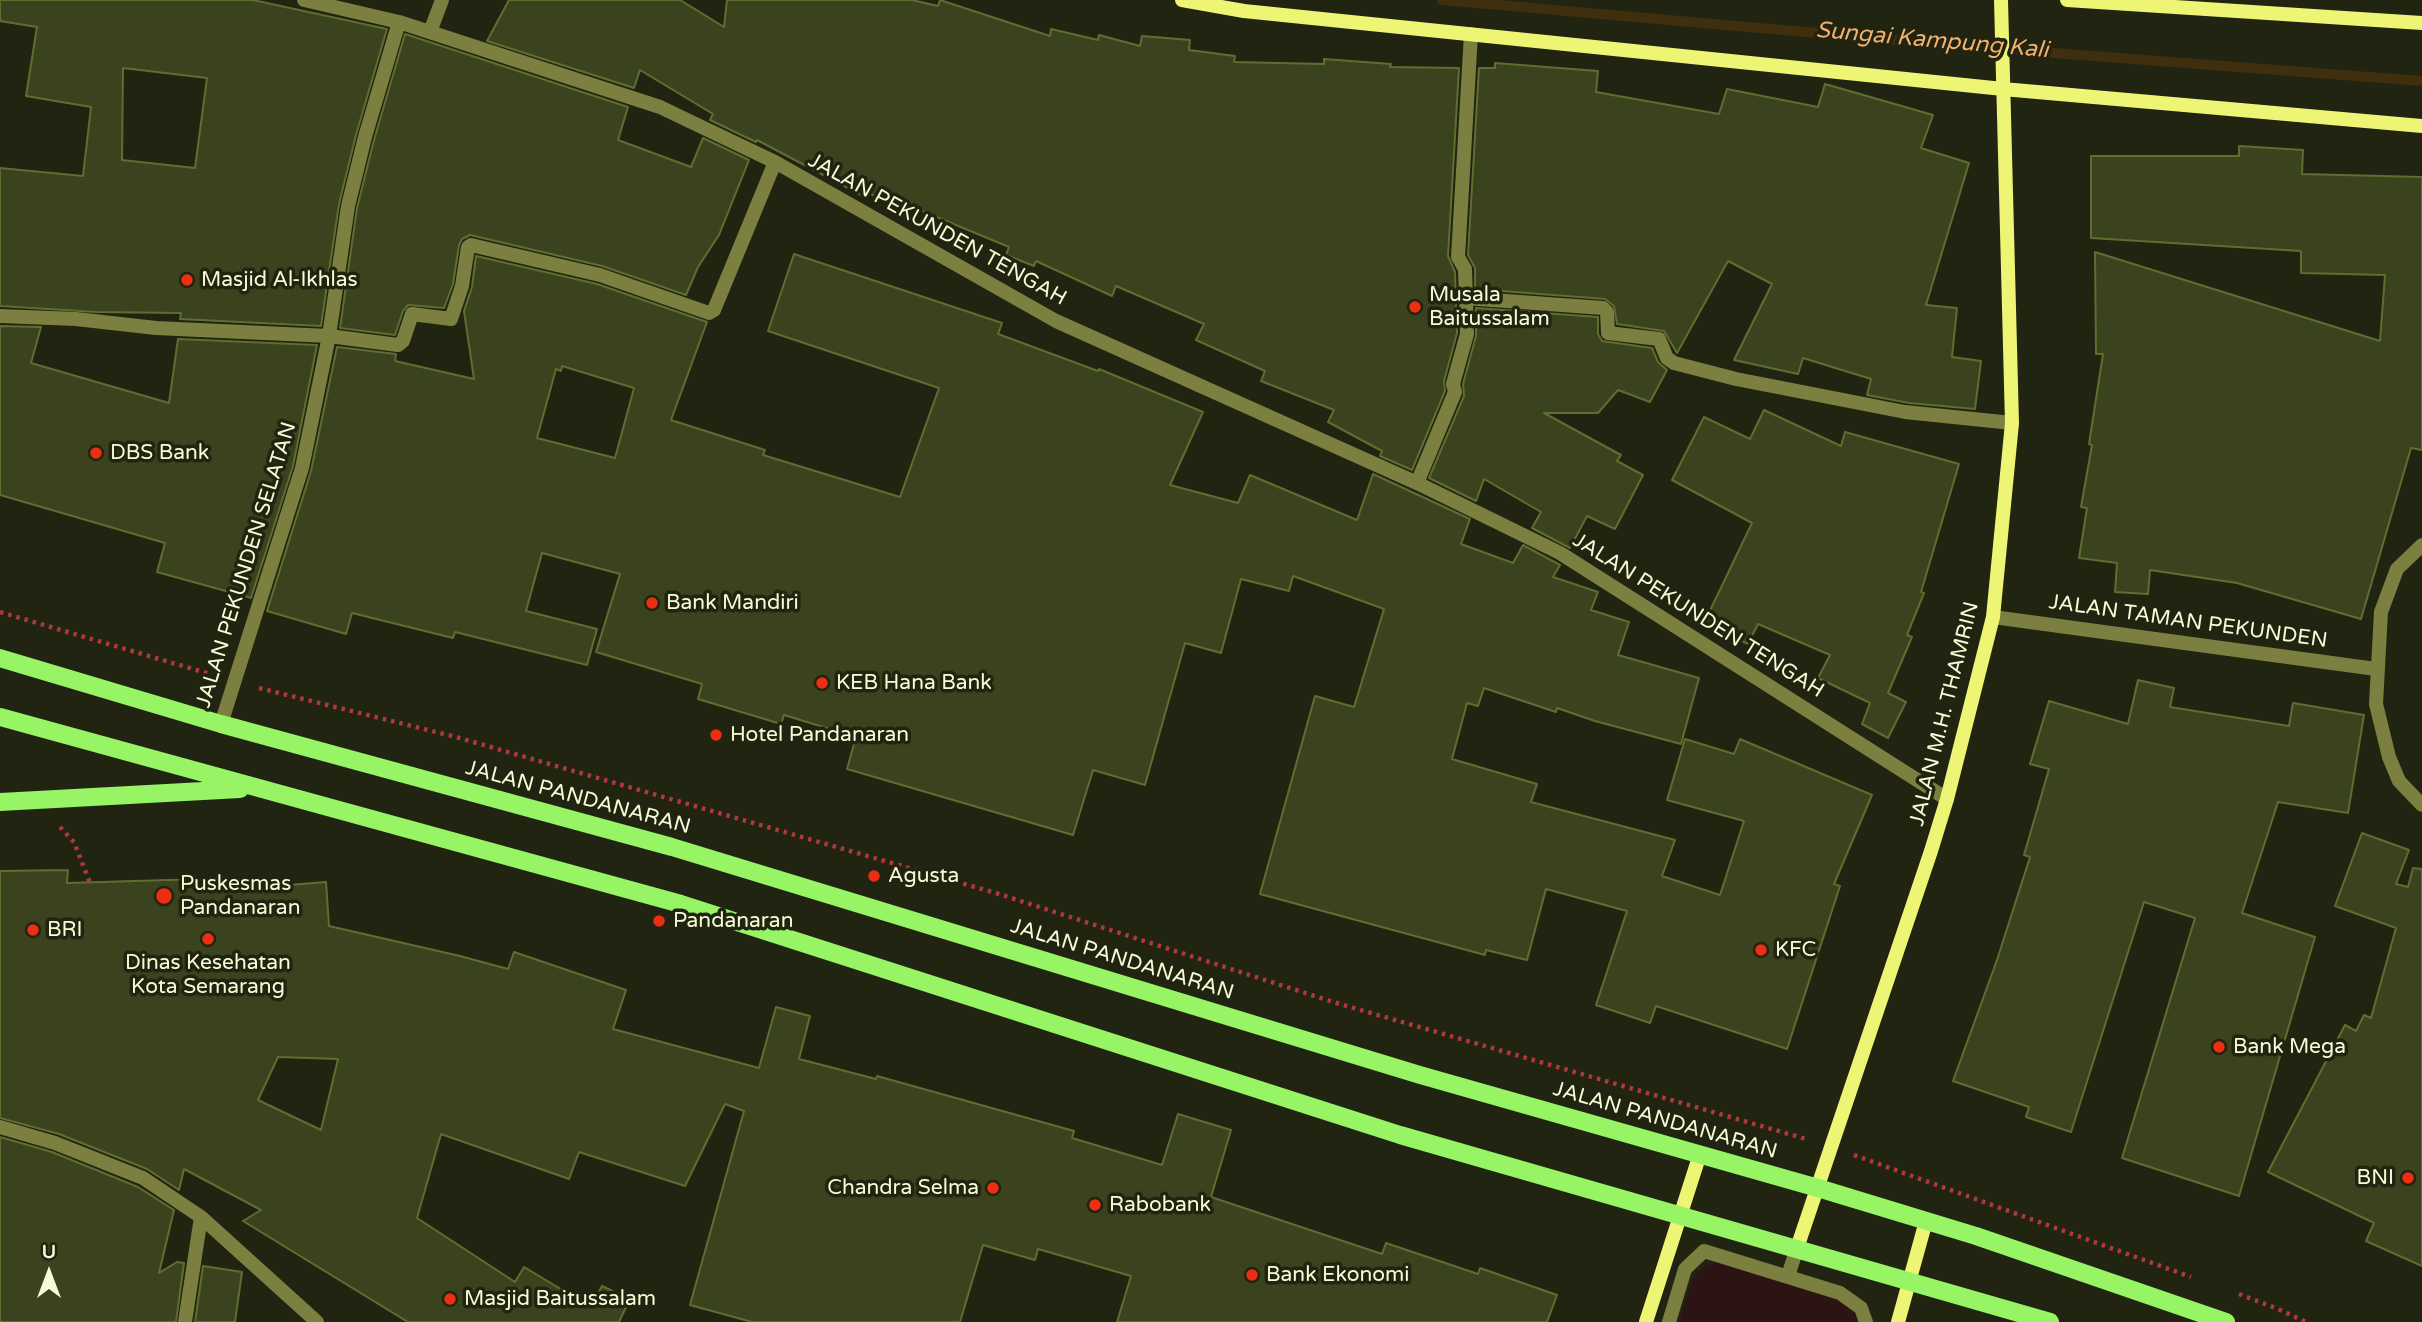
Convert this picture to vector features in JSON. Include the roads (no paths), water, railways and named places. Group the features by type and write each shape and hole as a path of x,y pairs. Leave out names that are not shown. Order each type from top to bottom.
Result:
{"main road":[{"path":"1182,0 1244,11 2422,126"},
{"path":"2067,0 2422,23"},
{"name":"JALAN M.H. THAMRIN","path":"1797,1248 1947,799 1993,617 2012,423 2001,4"},
{"name":"JALAN PANDANARAN","path":"0,658 221,724 682,850 1420,1075 1818,1188 1976,1236 2226,1322"},
{"path":"0,717 681,904 1400,1135 2050,1322"},
{"path":"0,802 257,788"},
{"path":"1646,1322 1700,1153"},
{"path":"1898,1322 1926,1221"}],"street":[{"name":"JALAN PEKUNDEN TENGAH","path":"304,0 399,22 660,107 775,162 1056,321 1417,483 1560,553 1947,799"},
{"path":"430,32 442,0"},
{"name":"JALAN PEKUNDEN SELATAN","path":"221,724 302,468 329,336 348,206 399,22"},
{"path":"1417,483 1455,392 1453,384 1467,334 1465,269 1458,257 1471,34"},
{"path":"0,316 76,319 156,328 329,336 398,345 403,341 412,314 451,319 461,286 468,247 471,245 600,275 709,313 712,312 775,162"},
{"path":"1465,298 1603,308 1607,312 1608,333 1659,339 1670,361 1737,379 1905,412 2012,423"},
{"path":"2422,545 2397,569 2381,612 2376,669 2376,704 2389,757 2399,781 2422,805"},
{"name":"JALAN TAMAN PEKUNDEN","path":"1993,617 2376,669"},
{"path":"0,1127 55,1143 143,1178 201,1217 317,1322"},
{"path":"185,1322 201,1217"},
{"path":"1788,1276 1797,1248"},
{"path":"1669,1322 1685,1269 1703,1251 1840,1293 1861,1308 1866,1322"}],"waterway":[{"name":"Sungai Kampung Kali","path":"1442,0 1975,47 2422,81"}],"place":[{"name":"Masjid Al-Ikhlas","path":"187,280"},
{"name":"Musala Baitussalam","path":"1415,307"},
{"name":"DBS Bank","path":"96,453"},
{"name":"Bank Mandiri","path":"652,603"},
{"name":"KEB Hana Bank","path":"822,683"},
{"name":"Hotel Pandanaran","path":"716,735"},
{"name":"Agusta","path":"874,876"},
{"name":"Puskesmas Pandanaran","path":"164,896"},
{"name":"Pandanaran","path":"659,921"},
{"name":"BRI","path":"33,930"},
{"name":"Dinas Kesehatan Kota Semarang","path":"208,939"},
{"name":"KFC","path":"1761,950"},
{"name":"Bank Mega","path":"2219,1047"},
{"name":"BNI","path":"2408,1178"},
{"name":"Chandra Selma","path":"993,1188"},
{"name":"Rabobank","path":"1095,1205"},
{"name":"Bank Ekonomi","path":"1252,1275"},
{"name":"Masjid Baitussalam","path":"450,1299"}]}
